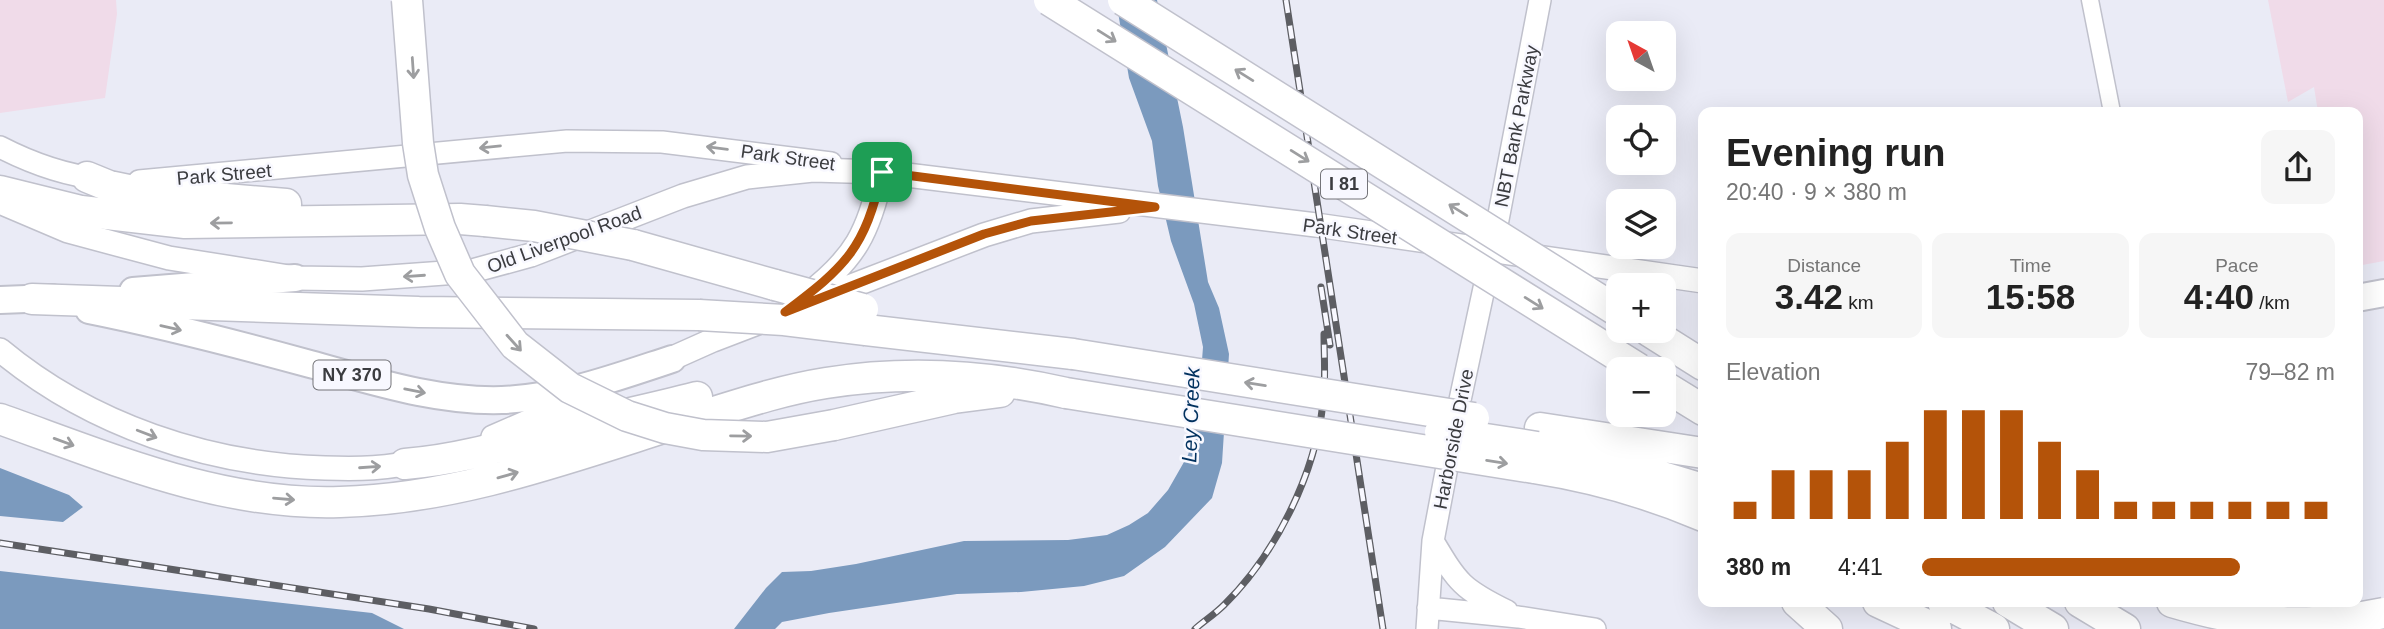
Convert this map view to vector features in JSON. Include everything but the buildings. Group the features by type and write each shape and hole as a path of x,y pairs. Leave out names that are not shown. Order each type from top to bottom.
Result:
{"highway":[{"path":"407,0 418,143 423,175 440,228 460,274 514,345 570,388 627,416 665,428 702,435 767,437 1070,374"},
{"name":"I 81","path":"1049,0 1620,357"},
{"name":"I 81","path":"1123,0 1606,304"},
{"path":"87,177 108,186 133,191 222,200 438,212 485,221"},
{"path":"0,191 82,211 185,223 460,219 534,226 633,245 780,298 865,320 1018,347 1070,374 1537,448 1698,453"},
{"path":"32,299 419,312 865,320"},
{"path":"1668,343 1698,362"},
{"path":"405,464 469,456 581,425 810,369 871,360 965,360 1070,374 1606,460 1698,488"},
{"path":"0,419 195,485 252,496 340,502 409,497 464,487 766,396 826,383 912,375 1024,383 1070,374"},
{"path":"1676,393 1698,407"},
{"path":"1537,448 1569,474 1672,503 1698,514"},
{"path":"1619,487 1698,529"},
{"path":"1803,607 1827,629"},
{"path":"1874,607 1911,629"},
{"path":"1889,607 1936,629"},
{"path":"1952,607 1994,629"},
{"path":"2016,607 2053,629"},
{"path":"2088,607 2125,629"},
{"path":"2188,607 2217,616 2277,624 2335,622 2384,613"},
{"path":"2297,607 2334,629"},
{"path":"2316,607 2345,629"}],"main road":[{"name":"Old Liverpool Road","path":"0,202 68,231 169,258 295,278 362,279 472,271 531,255 726,181 790,171 882,172"},
{"name":"Park Street","path":"882,172 1316,225 1698,280"},
{"name":"NY 370","path":"32,299 231,342 396,387 462,400 502,400 551,394 672,359 713,340 780,298 831,277 851,254 872,214 882,172"},
{"name":"NY 370","path":"780,298 1031,221 1155,207"},
{"name":"NY 370","path":"0,300 295,278"},
{"path":"2363,297 2384,293"},
{"path":"1,351 44,383 83,404 136,430 199,451 290,467 353,468 405,464 448,453 510,430 672,359"}],"street":[{"name":"NBT Bank Parkway","path":"1492,251 1541,0"},
{"path":"2090,0 2111,107"},
{"name":"Park Street","path":"0,147 20,158 64,173 142,181 528,143 605,140 712,147 882,172"},
{"name":"Harborside Drive","path":"1428,618 1433,541 1492,251"},
{"path":"1433,541 1455,578 1468,591 1518,617"},
{"path":"1465,629 1518,617"},
{"path":"1428,618 1518,617 1595,629"}],"shaded area":[{"path":"0,0 116,0 117,14 105,98 0,113"},
{"path":"2268,0 2384,0 2384,261 2363,265 2363,107 2317,107 2314,87 2288,102"}],"water":[{"path":"1116,0 1157,0 1183,127 1208,282 1219,308 1229,354 1222,463 1212,498 1165,547 1124,576 1084,586 957,594 829,613 782,622 775,629 734,629 782,572 811,571 856,564 964,541 1068,540 1107,535 1148,513 1168,490 1188,455 1197,426 1203,347 1194,304 1171,241 1158,186 1152,141 1129,78"},
{"path":"0,468 69,495 83,507 63,522 0,516"},
{"path":"0,571 372,613 404,629 0,629"}],"pier":[{"path":"1198,361 1231,366 1226,432 1193,427"}],"railway":[{"path":"1286,0 1383,629"},
{"path":"1321,287 1330,345"},
{"path":"1195,629 1243,585 1276,538 1302,485 1319,430 1323,403 1324,334"},
{"path":"0,543 429,609 534,629"}],"route":[{"path":"882,172 1005,187 1155,207 1031,221 984,234 785,312 831,277 851,254 872,214 882,172"}],"water label":[{"name":"Ley Creek","path":"1191,415"}]}
